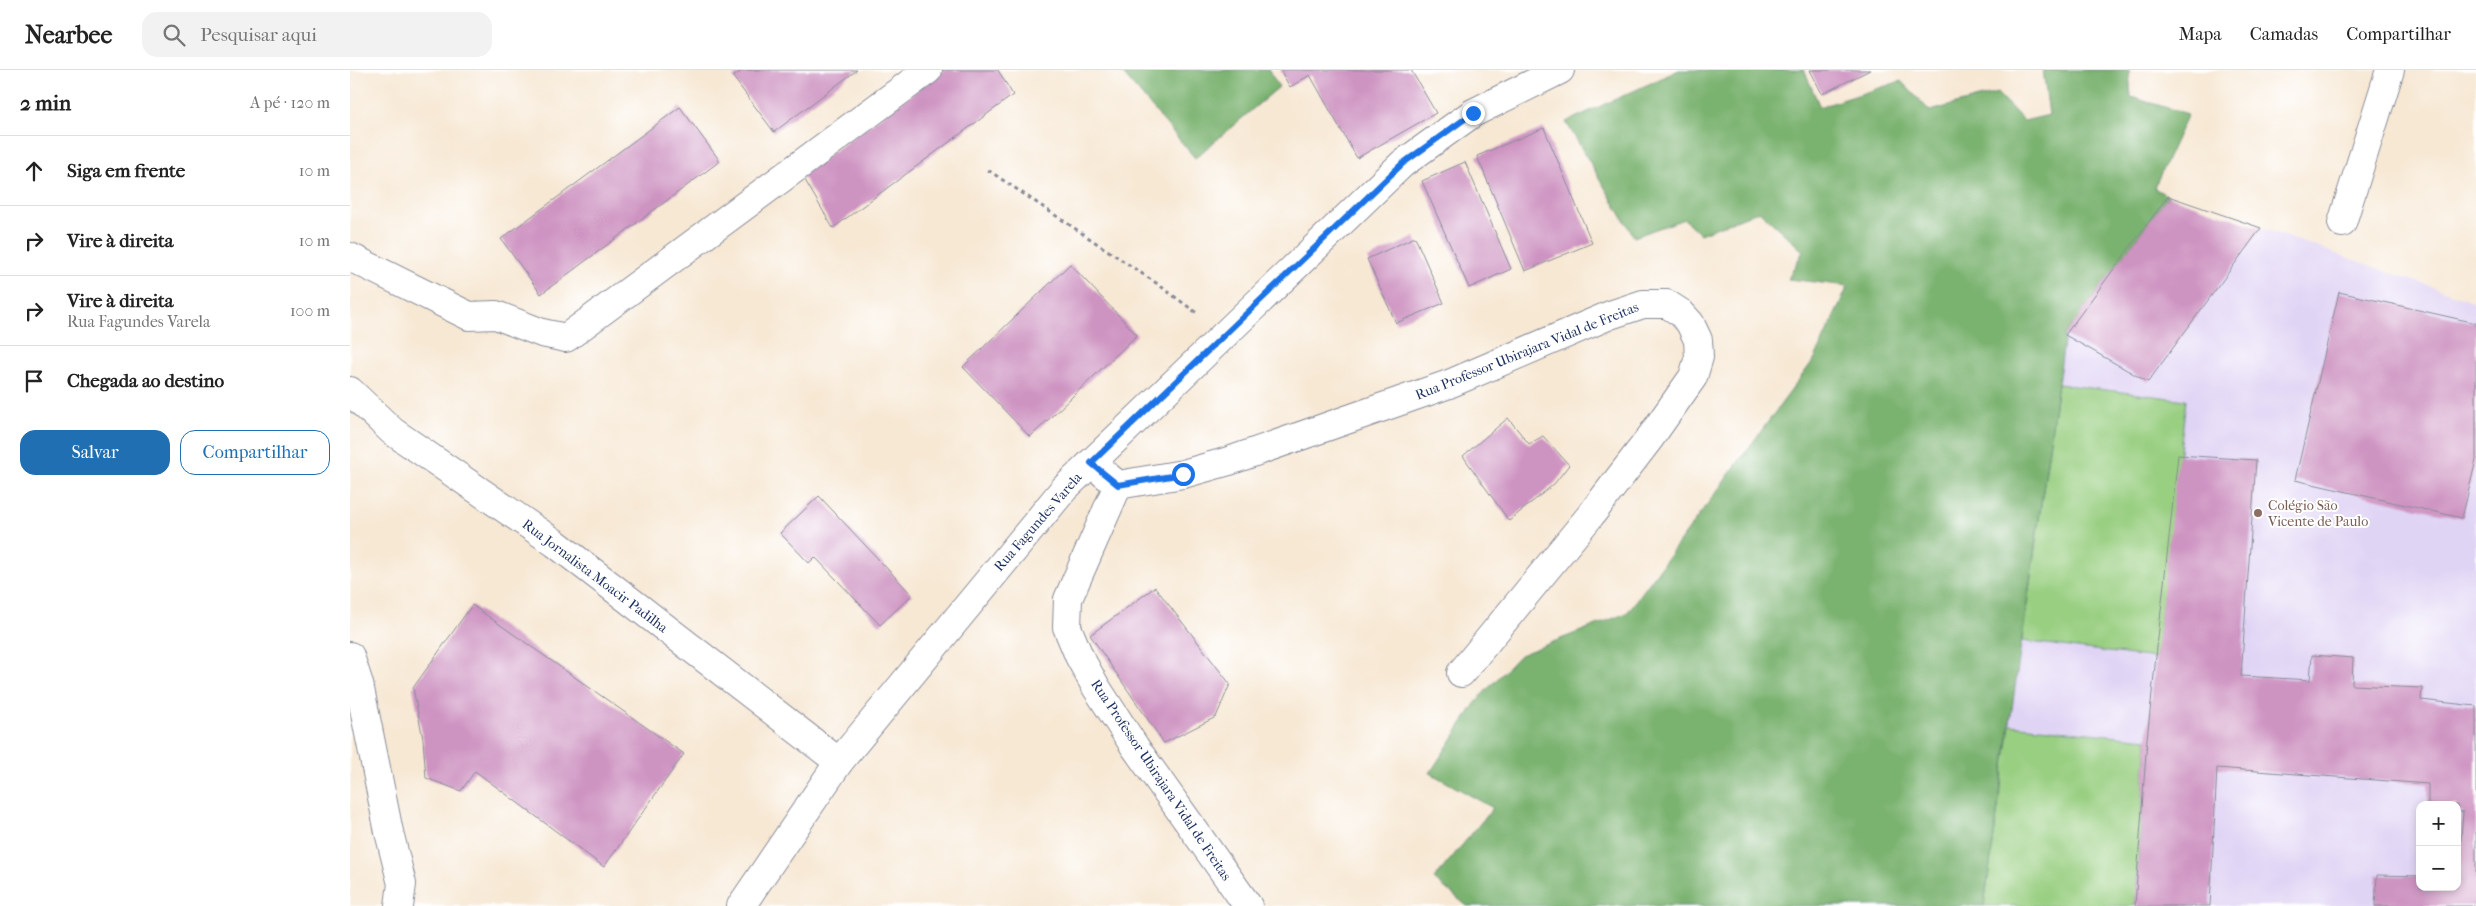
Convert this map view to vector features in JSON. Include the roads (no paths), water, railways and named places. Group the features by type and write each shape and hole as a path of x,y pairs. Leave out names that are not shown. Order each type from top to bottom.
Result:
{"street":[{"path":"350,257 469,316 496,315 542,334 566,338 928,70"},
{"name":"Rua Fagundes Varela","path":"741,906 839,762 1042,513 1091,463 1402,164 1473,113 1560,70"},
{"path":"2342,223 2390,70"},
{"name":"Rua Professor Ubirajara Vidal de Freitas","path":"1248,906 1135,748 1096,687 1079,656 1067,627 1068,599 1118,485 1183,474 1229,461 1449,384 1610,315 1643,304 1667,304 1681,313 1690,323 1698,340 1699,357 1693,377 1650,438 1590,516 1461,673"},
{"name":"Rua Jornalista Moacir Padilha","path":"350,391 392,431 555,543 839,762"},
{"path":"1091,463 1118,485"},
{"path":"350,656 359,684 389,832 402,884 399,906"}],"place":[{"name":"Colégio São Vicente de Paulo","path":"2258,513"}]}
